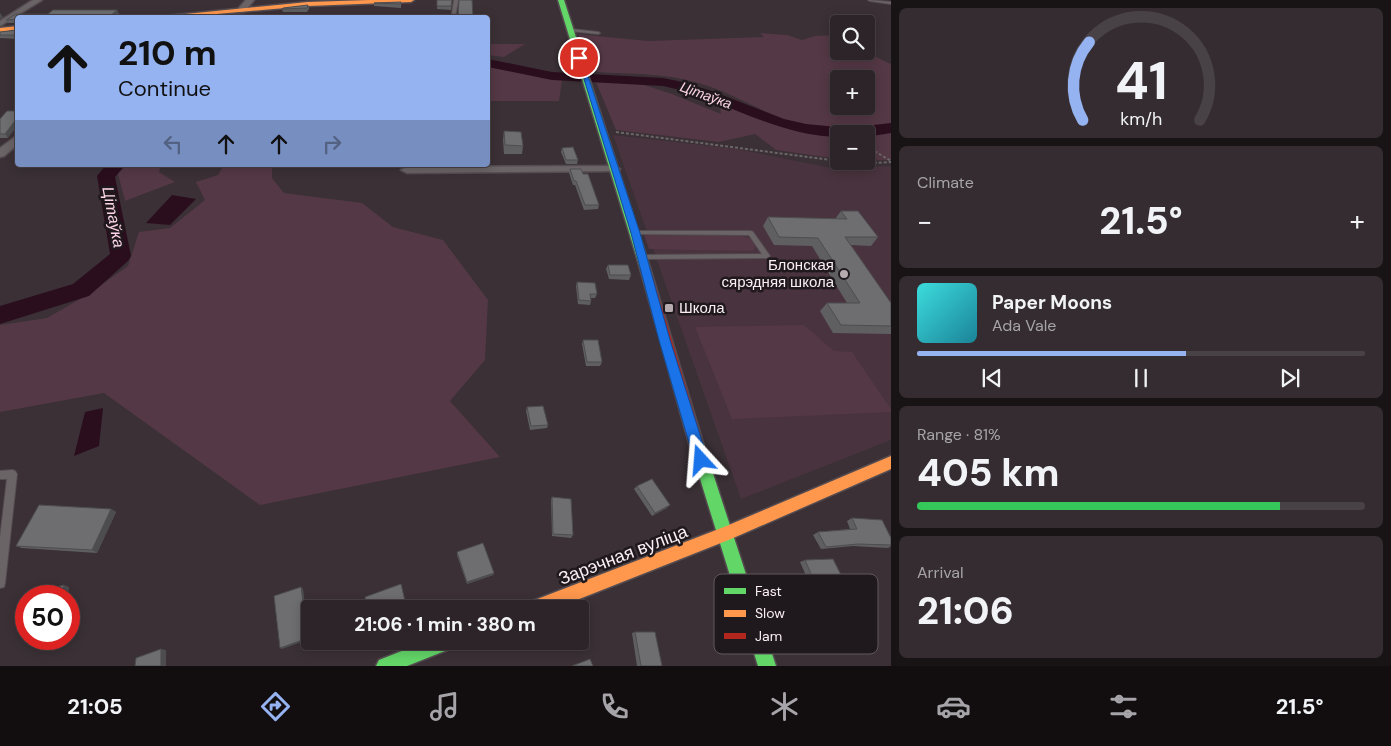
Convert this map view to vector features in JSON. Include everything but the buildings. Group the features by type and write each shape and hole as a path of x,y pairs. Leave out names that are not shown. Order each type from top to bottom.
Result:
{"main road":[{"path":"215,15 238,14 308,4 411,0"},
{"path":"560,0 635,233 689,423 738,574"},
{"path":"0,30 15,28"},
{"name":"Зарэчная вуліца","path":"556,600 726,534 891,462"},
{"path":"386,666 426,650"},
{"path":"763,654 767,666"}],"street":[{"path":"0,24 38,0"},
{"path":"238,14 250,0"},
{"path":"0,154 15,141"},
{"path":"407,170 614,169"}],"lane":[{"path":"454,13 456,0"},
{"path":"870,0 891,3"},
{"path":"571,31 598,33"},
{"path":"635,233 751,233 767,256 642,256"},
{"path":"0,475 12,474 0,583"}],"path":[{"path":"602,130 830,160"},
{"path":"875,152 891,162"},
{"path":"875,163 891,162"}],"shaded area":[{"path":"760,33 787,35 802,40 815,36 830,35 830,60 875,60 875,57 891,64 891,125 875,127 875,125 830,125 830,129 804,126 778,117 712,87 686,80 673,77 597,72 583,40 577,34 648,41 764,37"},
{"path":"490,44 525,44 504,57 490,55"},
{"path":"490,67 562,80 559,101 490,101"},
{"path":"595,80 635,82 672,94 721,114 719,101 754,117 802,131 830,136 830,158 776,150 755,134 719,142 616,130"},
{"path":"891,132 891,160 875,161 875,134"},
{"path":"613,135 737,149 830,168 830,170 875,170 875,167 891,166 891,440 741,499"},
{"path":"124,167 160,167 159,172 175,182 125,201 118,174"},
{"path":"223,167 272,167 272,178 284,193 362,203 393,227 443,240 488,300 485,360 450,401 500,457 260,505 104,393 0,412 0,325 47,318 87,295 128,266 139,232 170,228 205,200 196,182 218,175"},
{"path":"172,195 196,199 170,225 146,223"},
{"path":"644,235 742,236 751,239 755,246 754,250 750,251 649,249"},
{"path":"804,325 834,351 852,352 891,409 891,412 732,419 695,327"},
{"path":"103,408 99,446 74,456 85,412"}],"waterway":[{"name":"Цітаўка","path":"490,63 552,76 663,82 678,85 707,94 778,122 806,129 848,133 891,128"},
{"name":"Цітаўка","path":"0,315 81,290 121,256 106,176 114,167"}],"traffic: fast":[{"path":"561,0 645,268"},
{"path":"696,443 738,574"},
{"path":"385,666 426,650"},
{"path":"763,654 767,666"}],"traffic: slow":[{"path":"182,15 308,4 411,0"},
{"path":"0,30 15,28"},
{"path":"556,600 726,534 891,462"}],"traffic: jam":[{"path":"645,268 696,443"}],"place":[{"name":"Блонская сярэдняя школа","path":"844,274"},
{"name":"Школа","path":"669,308"}],"route":[{"path":"579,58 635,233 664,340 701,460"}]}
